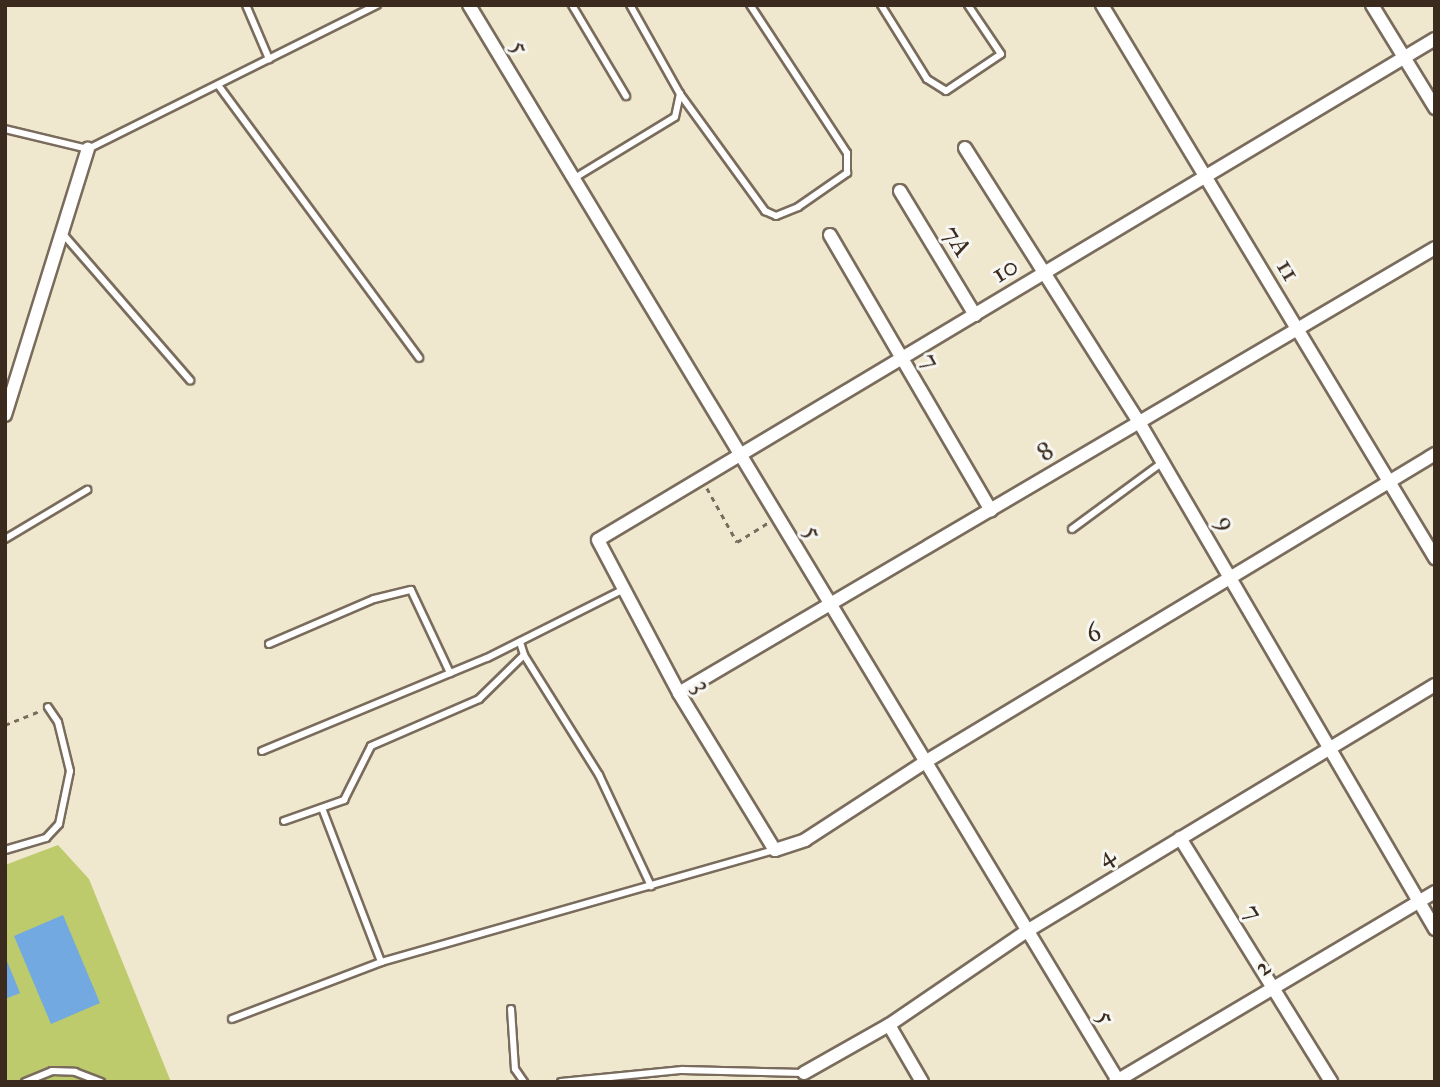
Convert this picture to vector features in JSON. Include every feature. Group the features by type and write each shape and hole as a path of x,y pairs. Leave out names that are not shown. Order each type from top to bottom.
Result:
{"street":[{"name":"11","path":"1102,5 1435,558"},
{"path":"1372,5 1435,108"},
{"name":"5","path":"473,6 573,179 1117,1081"},
{"name":"10","path":"598,540 1435,39"},
{"name":"9","path":"965,148 1047,271 1139,422 1435,929"},
{"path":"5,415 88,149"},
{"name":"7A","path":"900,191 975,315"},
{"name":"7","path":"830,234 991,510"},
{"name":"8","path":"679,693 1435,248"},
{"name":"6","path":"775,850 805,840 925,762 1435,454"},
{"name":"3","path":"598,540 622,590 679,693 775,850"},
{"name":"4","path":"804,1073 889,1025 1027,931 1435,684"},
{"name":"7","path":"1180,838 1331,1082"},
{"name":"2","path":"1117,1081 1435,892"},
{"path":"889,1025 922,1082"}],"lane":[{"path":"246,5 269,59"},
{"path":"5,128 88,149 377,5"},
{"path":"572,5 626,96"},
{"path":"630,5 680,94 765,211 776,216 798,207 847,173 847,153 750,5"},
{"path":"881,5 927,79 946,91 1001,54 968,5"},
{"path":"218,85 419,358"},
{"path":"573,179 675,117 680,94"},
{"path":"63,234 190,380"},
{"path":"1072,529 1163,462"},
{"path":"5,539 87,490"},
{"path":"269,644 400,589 411,590 450,673"},
{"path":"262,751 520,642 622,590"},
{"path":"520,642 524,656 599,775 651,886"},
{"path":"284,821 344,800 371,747 479,699 524,656"},
{"path":"5,850 46,838 60,824 70,771 58,722 48,708"},
{"path":"322,808 381,962"},
{"path":"232,1019 381,962 775,850"},
{"path":"511,1009 515,1069 524,1082"},
{"path":"561,1082 626,1078 682,1069 804,1073"},
{"path":"25,1082 52,1071 75,1072 101,1082"}],"path":[{"path":"702,478 737,542 777,517"},
{"path":"5,725 48,708"}],"green space":[{"path":"58,845 89,879 171,1082 5,1082 5,865"}],"water":[{"path":"63,915 100,1003 51,1024 14,936"},
{"path":"5,956 20,993 5,999"}]}
